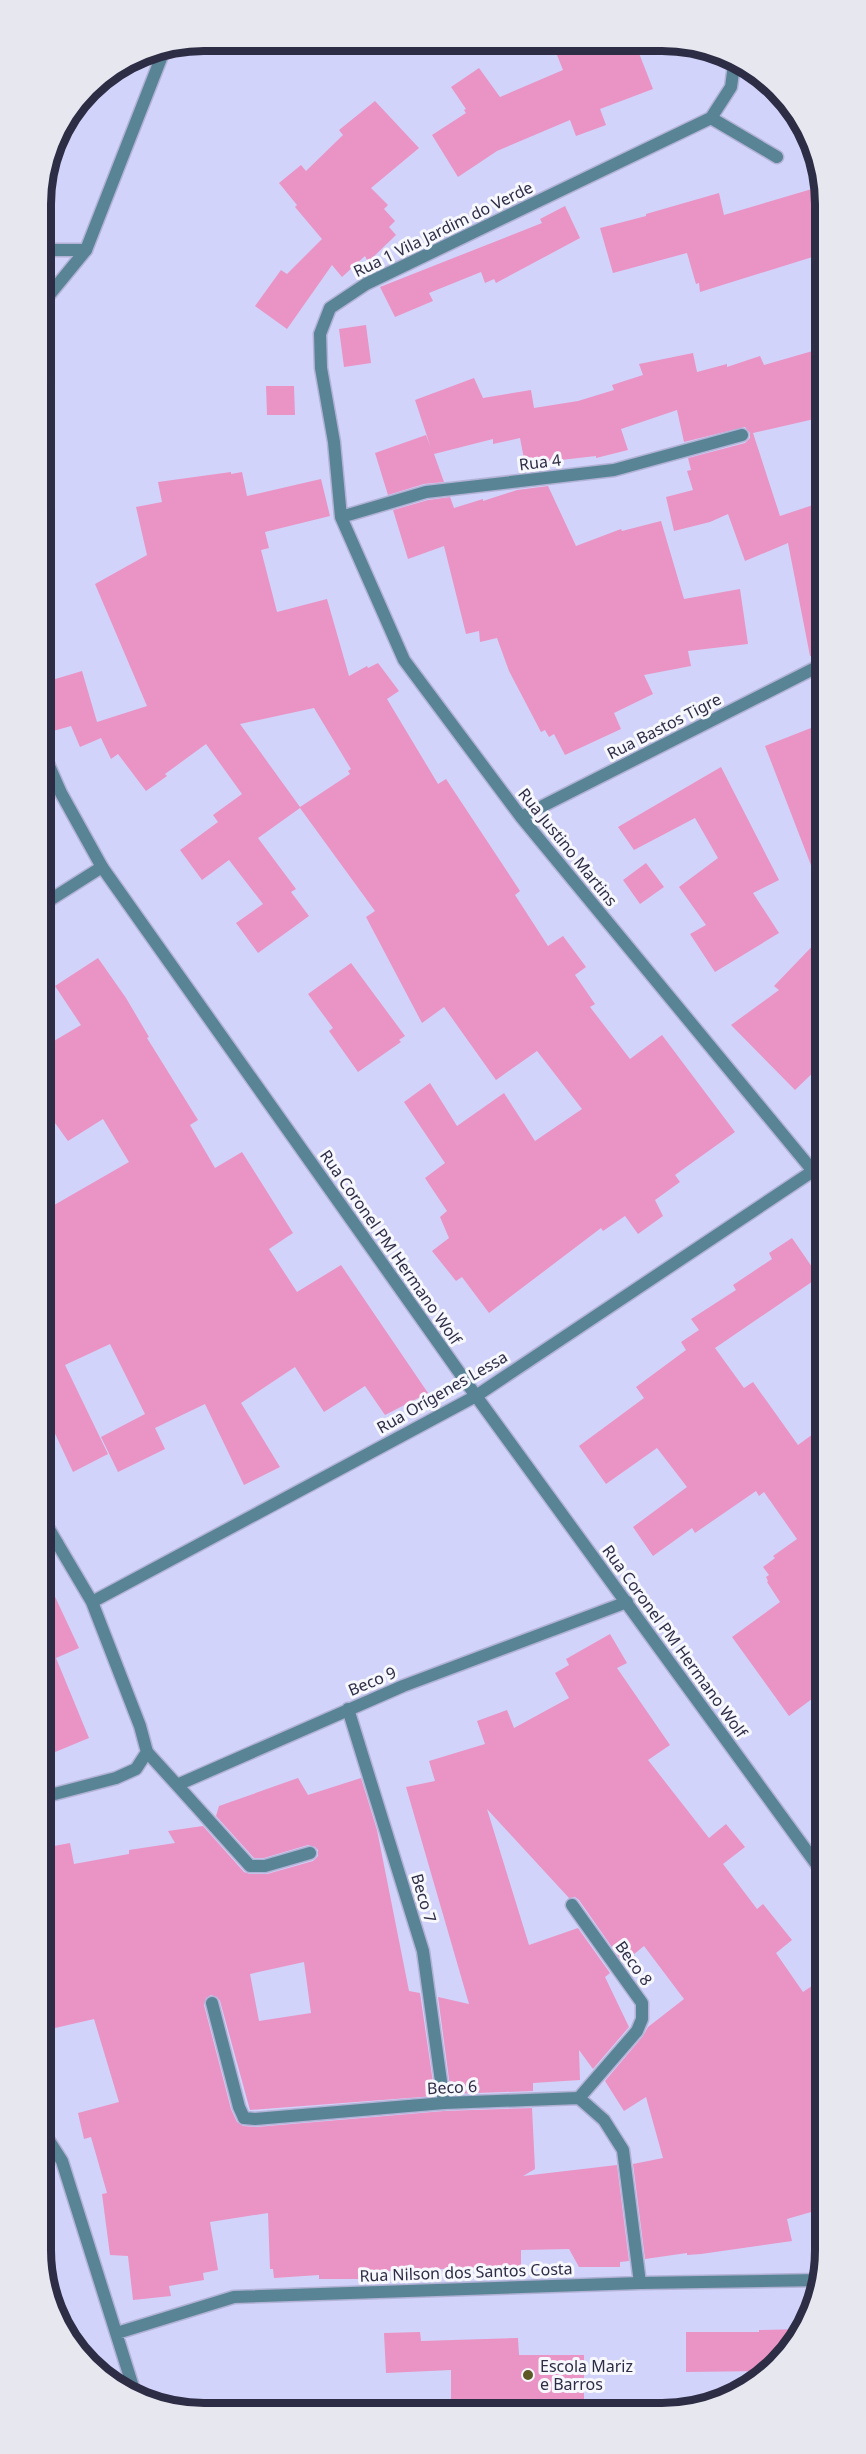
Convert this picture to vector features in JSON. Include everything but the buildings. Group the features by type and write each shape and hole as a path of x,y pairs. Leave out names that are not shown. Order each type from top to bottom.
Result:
{"street":[{"path":"51,293 86,250 161,57"},
{"path":"734,69 732,87 711,118 777,157"},
{"name":"Rua 1 Vila Jardim do Verde","path":"341,517 334,442 321,368 320,334 330,308 366,284 711,118"},
{"path":"51,250 86,250"},
{"name":"Rua 4","path":"341,517 426,492 614,470 742,435"},
{"name":"Rua Justino Martins","path":"341,517 404,660 521,817 815,1166"},
{"name":"Rua Bastos Tigre","path":"521,817 815,668"},
{"name":"Rua Coronel PM Hermano Wolf","path":"51,772 60,793 102,867 476,1396 815,1862"},
{"path":"51,899 102,867"},
{"name":"Rua Orígenes Lessa","path":"92,1602 476,1396 815,1172"},
{"path":"51,1533 92,1602 140,1726 147,1752 250,1866 265,1866 310,1853"},
{"path":"51,1544 57,1544"},
{"name":"Beco 9","path":"177,1785 403,1686 627,1602"},
{"name":"Beco 7","path":"348,1709 423,1951 444,2103"},
{"path":"51,1795 116,1778 136,1769 147,1752"},
{"name":"Beco 8","path":"572,1905 642,2003 642,2019 637,2031 579,2098"},
{"name":"Beco 6","path":"212,2003 239,2107 244,2118 255,2119 444,2103 579,2098"},
{"path":"579,2098 604,2120 623,2150 640,2283"},
{"path":"51,2144 62,2161 134,2386"},
{"name":"Rua Nilson dos Santos Costa","path":"117,2333 234,2297 640,2283 812,2280"}],"place":[{"name":"Escola Mariz e Barros","path":"528,2375"}]}
